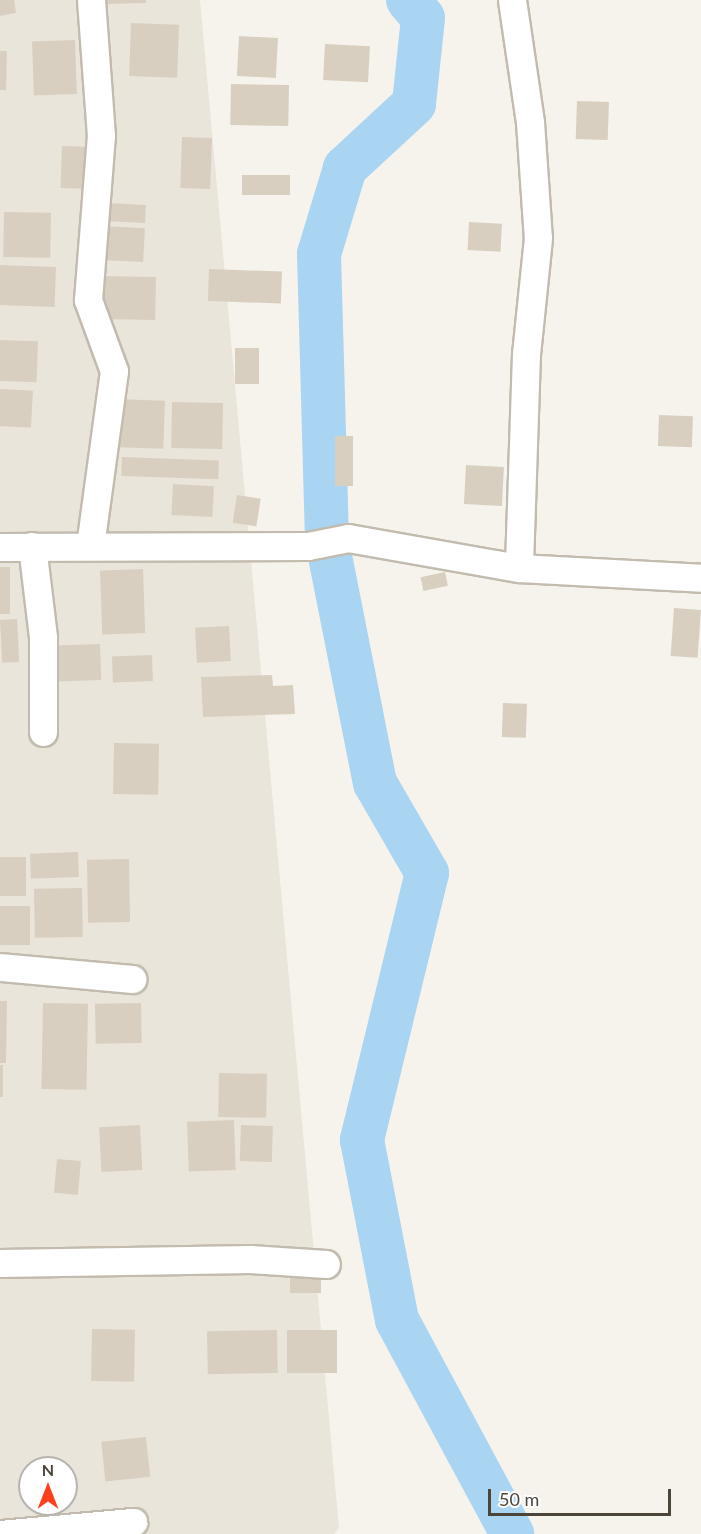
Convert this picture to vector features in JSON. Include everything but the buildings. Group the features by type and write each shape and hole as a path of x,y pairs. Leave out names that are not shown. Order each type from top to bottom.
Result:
{"street":[{"path":"90,546 114,371 88,300 101,136 91,0"},
{"path":"512,0 530,122 538,238 526,354 519,568"},
{"path":"0,547 308,546 348,538 519,568 701,578"},
{"path":"32,546 43,637 43,732"},
{"path":"0,967 132,979"},
{"path":"0,1263 250,1259 326,1264"},
{"path":"0,1534 133,1522"}],"shaded area":[{"path":"0,0 200,0 339,1528 334,1534 0,1534"}],"waterway":[{"path":"408,0 423,18 414,104 345,168 319,254 327,541 375,783 427,873 362,1140 397,1320 512,1534"}]}
